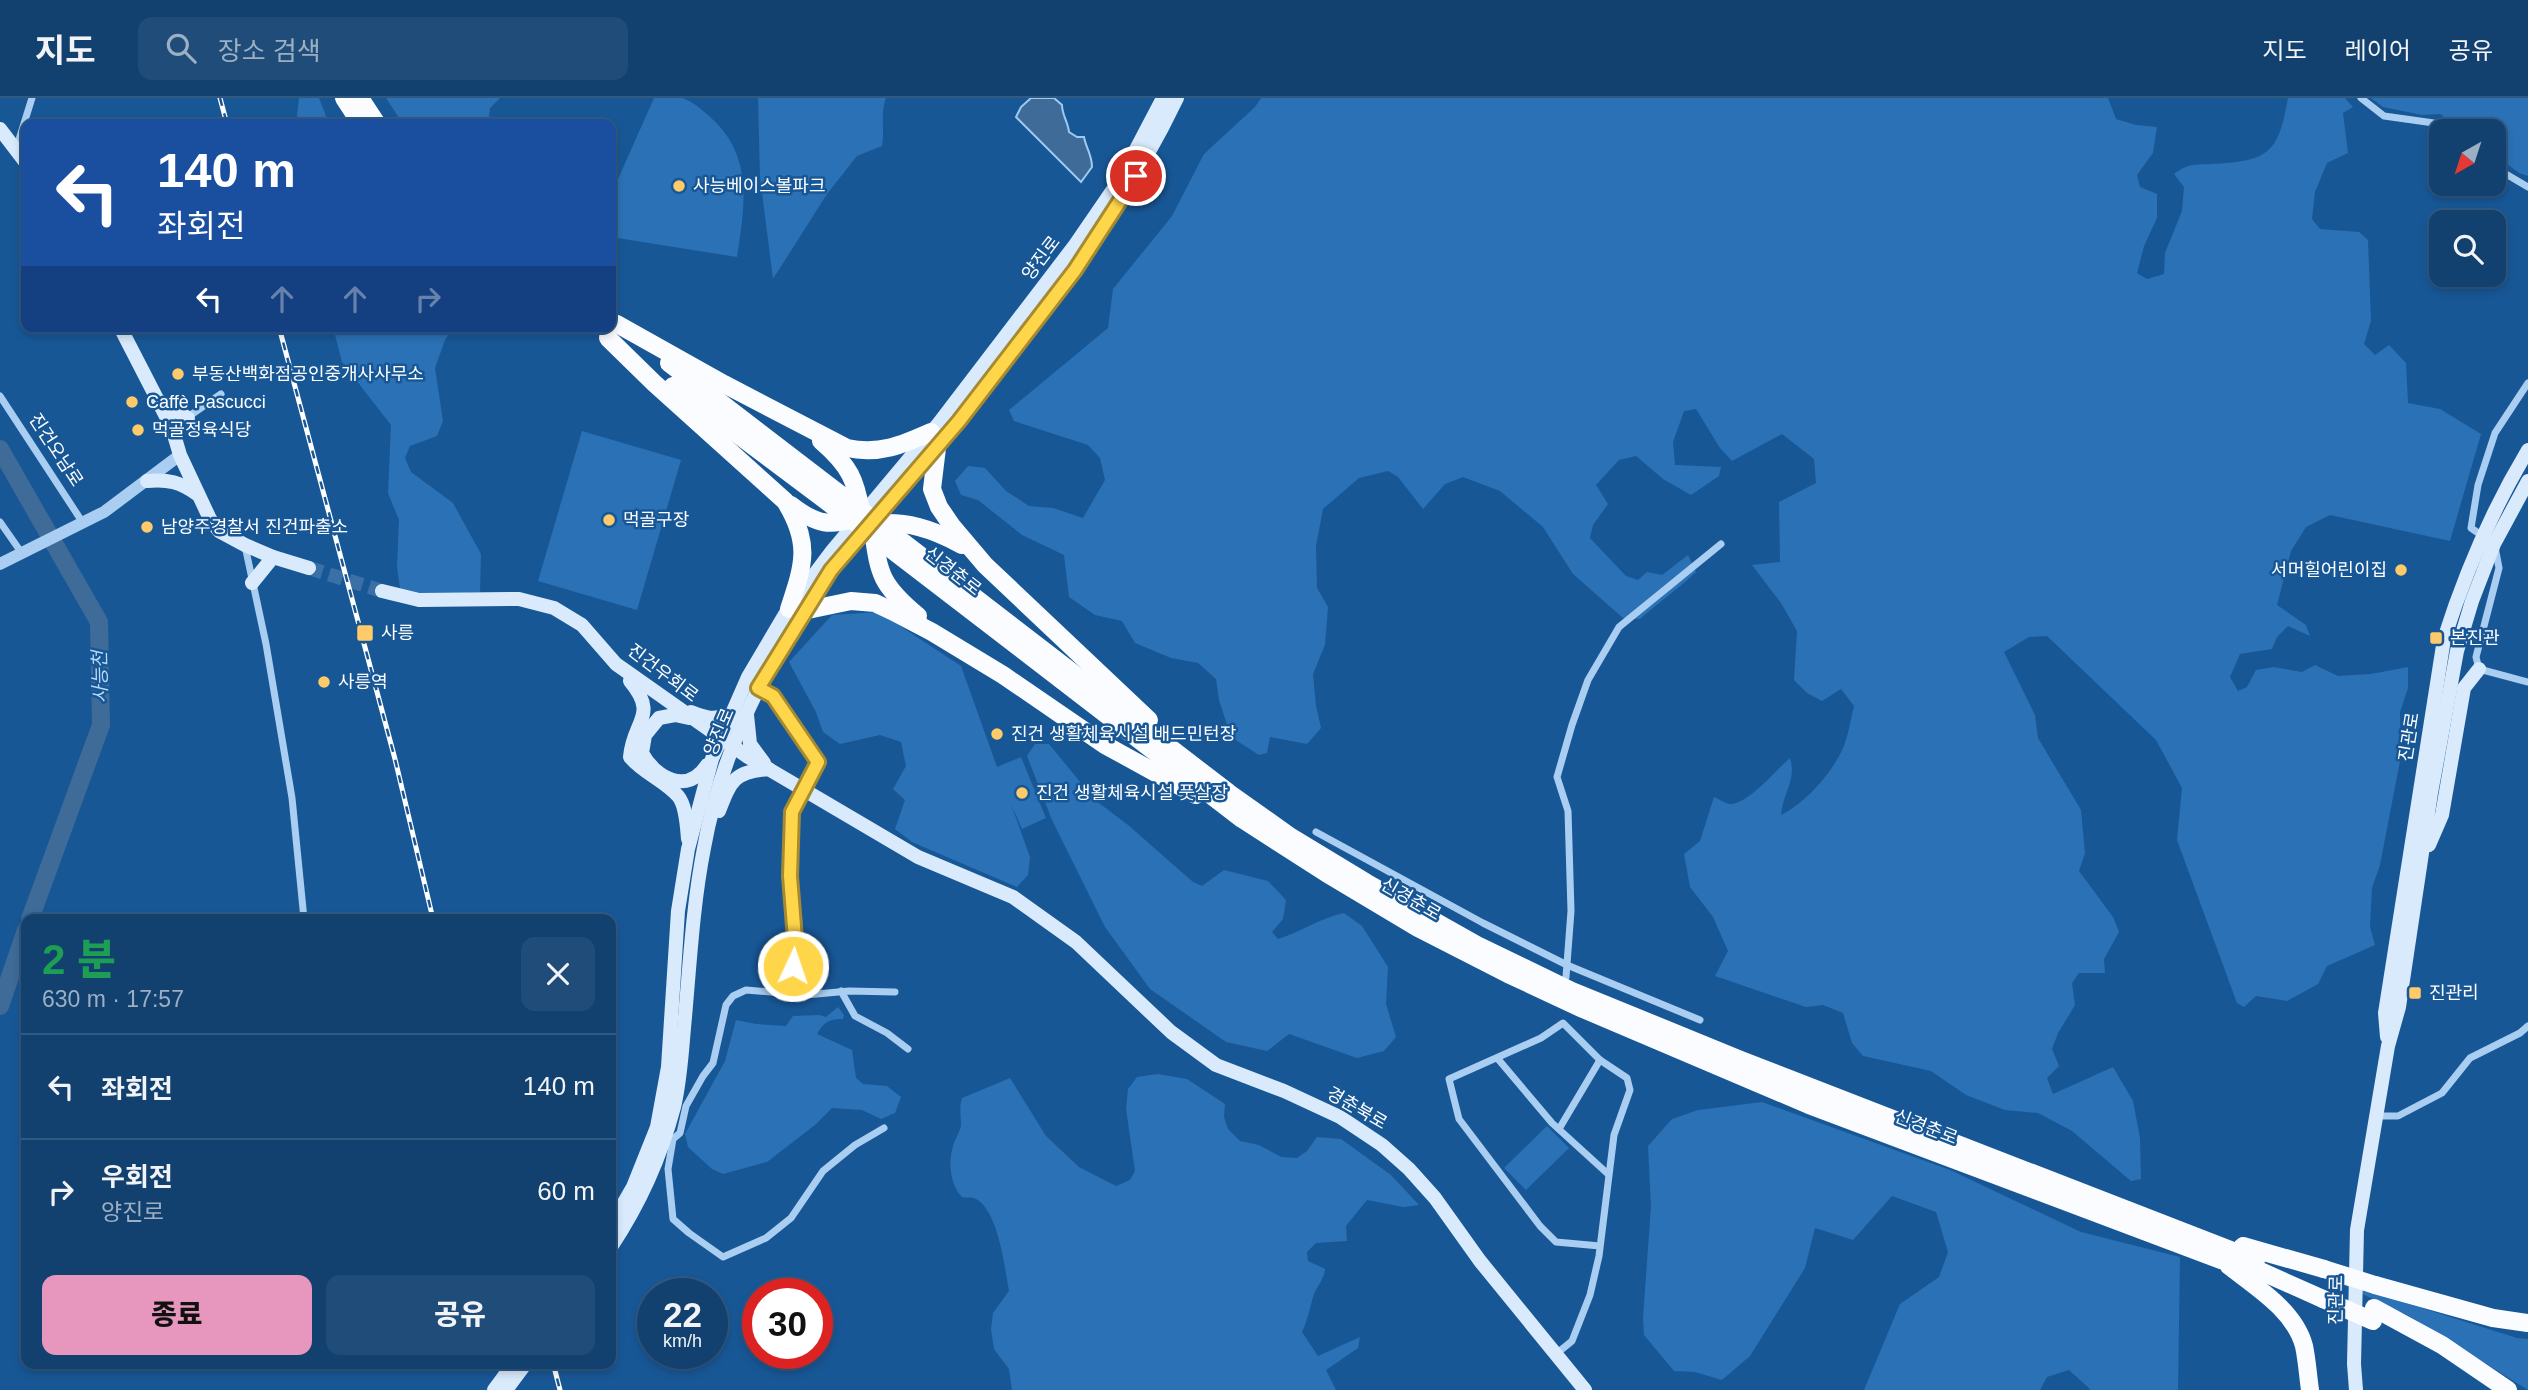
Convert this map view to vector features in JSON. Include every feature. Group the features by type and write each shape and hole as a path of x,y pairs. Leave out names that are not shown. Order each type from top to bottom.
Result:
{"highway":[{"path":"344,98 358,119"},
{"path":"360,98 374,119"},
{"path":"616,331 846,448 863,452 886,450 934,440 932,489 939,507 971,550 1229,793"},
{"path":"613,333 654,383 804,515 823,524 867,520 920,526 941,533 971,550"},
{"name":"신경춘로","path":"616,333 1229,793 1291,837 1367,884 1477,945 1572,991 1832,1097 2192,1234"},
{"path":"808,430 849,470 867,520 879,573 887,588 958,648"},
{"path":"785,500 795,517 803,541 796,610 851,601 875,603 1003,674 1105,744 1242,820"},
{"name":"신경춘로","path":"891,541 1242,820 1418,928 1583,1009 1809,1105 2221,1260 2324,1293"},
{"path":"2192,1234 2493,1318 2528,1323"},
{"path":"2192,1234 2442,1345 2508,1390"},
{"path":"2221,1260 2272,1298 2289,1319 2304,1343 2310,1390"},
{"path":"2374,1315 2488,1390"}],"main road":[{"name":"양진로","path":"934,440 1121,178 1163,98"},
{"name":"양진로","path":"616,1238 644,1189 671,1115 678,1085 698,886 729,715 748,677 796,610 867,520 1075,270 1124,197 1177,98"},
{"path":"0,129 21,156"},
{"path":"123,333 172,428 197,494 219,531 273,557 309,568"},
{"path":"157,400 188,418"},
{"name":"진관로","path":"2356,1390 2354,1364 2357,1230 2388,1046 2399,1007 2431,793 2457,651 2488,540 2506,487 2528,450"},
{"path":"147,481 180,482 197,494"},
{"name":"진관로","path":"2388,1046 2385,1013 2444,639 2462,583 2528,481"},
{"path":"252,583 273,557"},
{"name":"진건우회로","path":"382,591 419,600 519,599 554,608 582,625 616,664 725,742 918,857 1013,897 1054,925"},
{"name":"양진로","path":"616,1218 634,1187 659,1115 668,1067 678,911 688,849 712,759 747,713 796,610"},
{"path":"616,664 644,697 644,715 631,743 630,757 637,766 679,797 687,825 688,849"},
{"path":"2421,862 2442,815 2464,688 2469,678 2479,669"},
{"path":"667,702 708,719 729,715"},
{"path":"747,713 750,744 769,769"},
{"path":"691,718 675,715 659,718 645,736 642,747 646,759 668,778 689,782 701,775 712,759"},
{"path":"707,834 715,823 728,788 737,777 748,771 769,769"},
{"name":"경춘북로","path":"1054,925 1076,942 1171,1032 1216,1065 1284,1091 1340,1117 1382,1145 1409,1169 1435,1198 1480,1261 1586,1390"},
{"path":"494,1390 509,1369"},
{"path":"506,1390 522,1369"}],"street":[{"path":"25,119 32,98"},
{"path":"2361,98 2384,116 2429,122"},
{"path":"0,140 16,149 21,133"},
{"path":"2506,174 2528,187"},
{"path":"2528,383 2496,433 2478,485 2471,527 2488,540 2499,568 2476,657 2479,669 2528,682"},
{"path":"172,428 221,394"},
{"name":"진건오남로","path":"0,396 81,524"},
{"path":"0,564 110,509 180,455"},
{"path":"0,522 25,550"},
{"path":"1566,977 1571,911 1568,811 1558,777 1584,691 1619,627 1721,544"},
{"path":"245,545 266,644 292,798 304,914"},
{"path":"758,688 773,696 818,762 792,812 790,876 795,939 790,992"},
{"path":"1316,832 1483,923 1567,965 1700,1020"},
{"path":"884,1128 855,1145 823,1171 791,1218 766,1238 723,1257 673,1219 668,1171 673,1139 680,1133 686,1106 713,1063 726,1004 733,996 746,990 806,995 895,992"},
{"path":"841,992 855,1016 887,1033 908,1049"},
{"path":"1563,1023 1564,1013"},
{"path":"1563,1023 1541,1038 1449,1079 1459,1119 1540,1226 1556,1242 1600,1246"},
{"path":"1556,1354 1572,1341 1590,1295 1600,1246 1614,1135 1630,1090 1627,1078 1600,1059 1563,1023"},
{"path":"2375,1116 2398,1116 2442,1093 2470,1058 2520,1033 2528,1026"},
{"path":"1498,1059 1559,1129 1608,1174"},
{"path":"1559,1129 1600,1059"},
{"path":"654,1163 668,1171"}],"shaded area":[{"path":"299,98 319,98 327,119 297,119"},
{"path":"386,98 500,98 490,108 489,119 400,119"},
{"name":"사능베이스볼파크","path":"654,98 682,98 693,103 723,131 740,164 744,199 737,257 616,238 616,184"},
{"path":"758,98 886,98 882,146 857,156 827,194 773,279 760,177"},
{"path":"1031,98 1054,98 1062,105 1069,132 1077,137 1084,137 1092,167 1081,182 1016,117 1021,107"},
{"path":"1261,98 2108,98 2116,119 2157,127 2153,153 2137,175 2140,187 2157,194 2157,218 2144,246 2137,273 2147,279 2164,274 2165,253 2182,211 2184,187 2174,174 2191,165 2230,163 2258,157 2267,151 2280,132 2288,98 2345,98 2353,107 2343,113 2348,153 2327,163 2315,192 2312,219 2320,229 2359,232 2368,240 2371,321 2364,344 2375,355 2389,345 2406,363 2408,403 2440,409 2481,434 2450,541 2330,515 2306,527 2291,551 2277,605 2306,625 2310,636 2288,626 2277,637 2272,649 2240,654 2230,677 2238,691 2247,687 2256,670 2274,667 2302,672 2315,665 2338,676 2371,674 2408,667 2408,688 2400,712 2401,756 2380,865 2372,888 2370,927 2375,945 2327,966 2318,984 2287,1001 2256,996 2244,1007 2237,1003 2177,840 2182,788 2156,740 2047,636 2029,637 2004,652 2035,715 2038,738 2081,810 2085,853 2079,871 2113,917 2119,932 2104,959 2105,973 2079,973 2072,983 2075,1005 2052,1049 2059,1066 2047,1078 2053,1094 2113,1067 2133,1101 2140,1138 2141,1179 2131,1181 2072,1131 2038,1113 2005,1110 1966,1095 1931,1071 1863,1056 1852,1043 1843,1013 1823,1005 1806,1007 1715,976 1728,951 1713,917 1690,887 1684,854 1700,841 1714,797 1729,804 1744,799 1790,758 1791,780 1781,815 1810,794 1841,753 1854,706 1841,689 1822,701 1807,693 1794,680 1797,631 1781,603 1752,565 1780,562 1779,502 1816,483 1814,459 1782,434 1732,461 1720,448 1696,409 1684,411 1673,442 1675,465 1721,467 1719,476 1691,495 1663,479 1636,456 1619,460 1596,485 1608,504 1593,525 1590,538 1626,576 1638,580 1647,572 1662,575 1688,555 1696,572 1640,619 1623,618 1573,574 1543,527 1500,491 1463,477 1445,484 1423,509 1398,477 1388,471 1359,478 1323,509 1316,546 1317,588 1328,607 1325,645 1313,674 1321,728 1307,744 1270,737 1267,753 1259,755 1231,737 1219,700 1216,679 1198,663 1171,658 1135,643 1122,621 1095,615 1069,597 1064,555 1022,535 978,500 961,495 955,481 968,466 985,468 1006,491 1029,506 1053,508 1083,518 1105,480 1100,458 1088,445 1014,421 1009,410 1108,328 1113,289 1172,216 1204,154 1255,107"},
{"path":"2371,98 2528,98 2528,176 2506,163 2506,119 2447,119 2440,114 2422,115 2383,107"},
{"path":"335,333 450,333 435,368 443,421 437,436 410,446 405,458 411,472 453,503 481,554 480,592 420,596 400,588 397,567 399,520 388,493 391,425 342,362"},
{"name":"먹골구장","path":"582,431 681,460 637,610 538,581"},
{"path":"879,612 961,666 997,767 1021,757 1046,818 1022,829 1011,804 1030,857 1028,875 1017,887 912,842 895,829 905,800 893,789 906,766 901,742 880,735 840,744 823,732 816,712 789,662 832,615"},
{"path":"1035,744 1049,744 1095,800 1193,882 1202,886 1224,870 1268,881 1286,900 1283,919 1272,932 1278,939 1344,913 1362,926 1388,967 1386,1004 1396,1037 1384,1051 1357,1058 1289,1034 1267,1051 1226,1042 1150,989 1105,927 1052,820 1027,756"},
{"path":"838,1007 844,1015 843,1019 827,1022 817,1034 852,1050 856,1078 863,1084 887,1086 901,1097 895,1113 881,1119 862,1110 832,1108 815,1125 767,1162 723,1174 712,1169 688,1147 685,1134 725,1061 736,1020 786,1026 793,1016 826,1017"},
{"path":"1158,1074 1187,1079 1225,1104 1224,1117 1228,1129 1240,1141 1259,1145 1281,1157 1297,1158 1307,1151 1317,1137 1341,1139 1391,1175 1419,1205 1403,1207 1367,1200 1346,1226 1347,1241 1316,1243 1307,1252 1308,1261 1325,1269 1302,1332 1318,1356 1360,1337 1358,1348 1326,1370 1336,1390 1012,1390 1009,1369 994,1349 991,1329 993,1313 1009,1291 999,1240 989,1213 974,1198 962,1197 951,1173 951,1152 960,1130 962,1098 1010,1078 1046,1136 1079,1167 1116,1186 1130,1180 1135,1171 1126,1109 1128,1089 1137,1077"},
{"path":"1762,1102 1950,1170 2081,1232 2180,1257 2178,1390 2091,1390 2069,1370 2047,1377 2040,1390 1864,1390 1900,1304 1939,1277 1948,1252 1936,1212 1892,1196 1853,1240 1815,1228 1805,1268 1750,1356 1722,1380 1695,1372 1674,1371 1644,1335 1651,1206 1648,1146 1672,1119 1698,1110"},
{"path":"1547,1126 1569,1148 1526,1190 1504,1168"},
{"path":"2333,1280 2517,1338 2528,1339 2528,1390 2409,1316"}],"waterway":[{"name":"사능천","path":"0,449 99,622 101,725 32,914"},
{"name":"사능천","path":"0,1006 21,945"}],"tunnel":[{"path":"309,568 382,591"}],"railway":[{"path":"220,98 226,119"},
{"path":"281,333 395,759 432,914"},
{"path":"555,1369 560,1390"}],"place":[{"name":"사능베이스볼파크","path":"679,186"},
{"name":"부동산백화점공인중개사사무소","path":"178,374"},
{"name":"Caffè Pascucci","path":"132,402"},
{"name":"먹골정육식당","path":"138,430"},
{"name":"먹골구장","path":"609,520"},
{"name":"남양주경찰서 진건파출소","path":"147,527"},
{"name":"서머힐어린이집","path":"2401,570"},
{"name":"사릉","path":"365,633"},
{"name":"본진관","path":"2436,638"},
{"name":"사릉역","path":"324,682"},
{"name":"진건 생활체육시설 배드민턴장","path":"997,734"},
{"name":"진건 생활체육시설 풋살장","path":"1022,793"},
{"name":"진관리","path":"2415,993"}],"route":[{"path":"793,966 795,939 790,876 792,812 818,762 773,696 758,688 831,570 959,421 1075,270 1136,176"}]}
